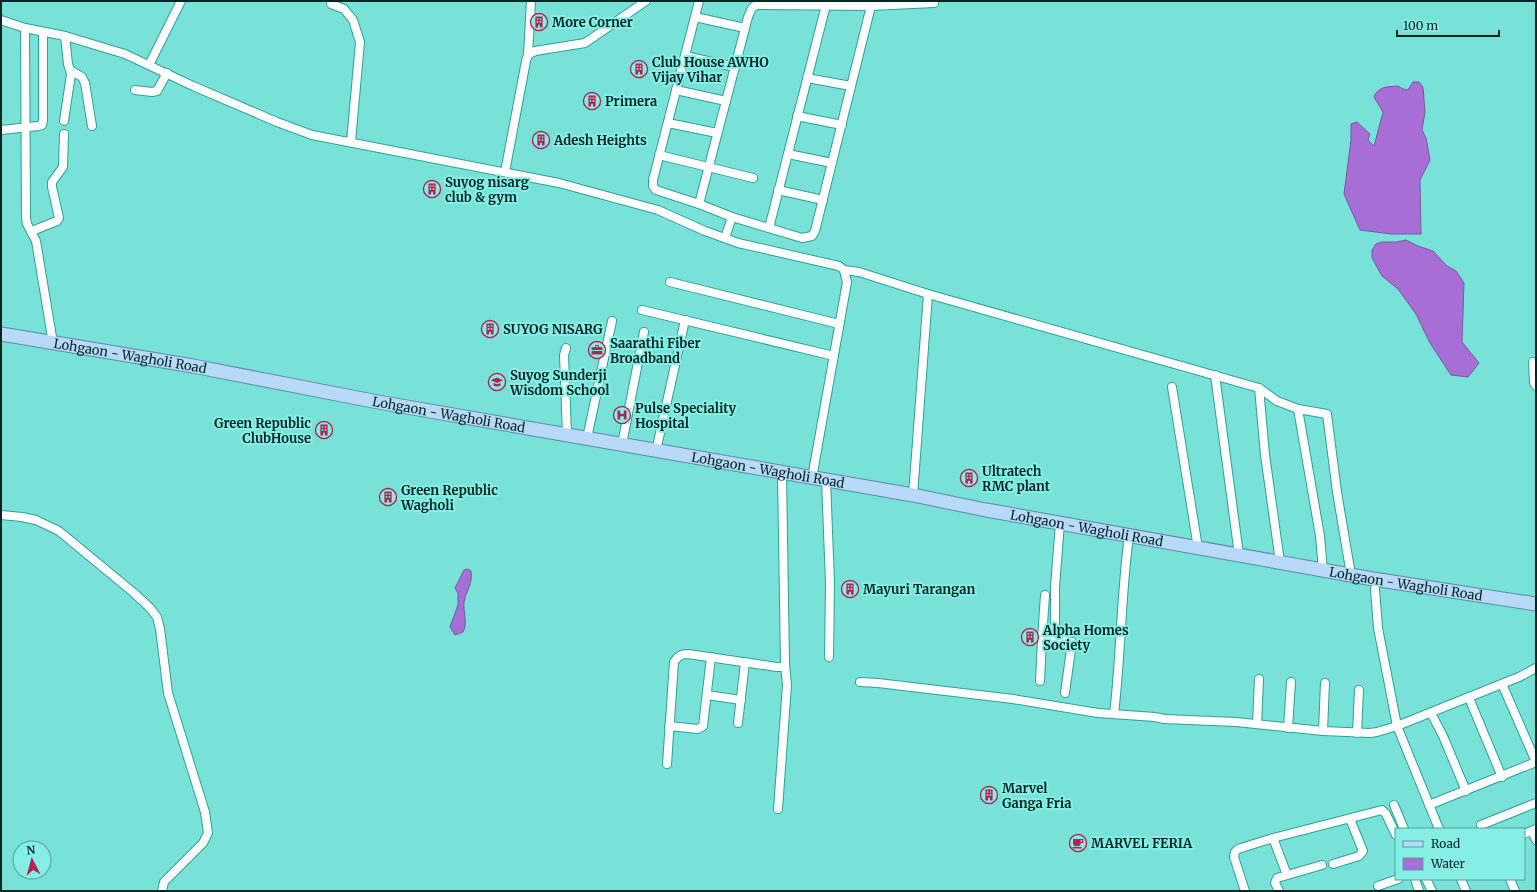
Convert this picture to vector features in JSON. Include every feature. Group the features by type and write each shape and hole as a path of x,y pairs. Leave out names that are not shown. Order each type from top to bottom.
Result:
{"main road":[{"name":"Lohgaon - Wagholi Road","path":"1,334 146,358 378,402 913,495 1351,575 1536,604"}],"street":[{"path":"149,65 181,1"},
{"path":"505,172 528,55 531,1"},
{"path":"528,55 535,51 585,43 646,1"},
{"path":"699,1 659,155 653,186 656,190 699,204 732,217 802,238 812,236 815,231 871,6"},
{"path":"699,204 745,28 755,3 871,6 899,3 934,3"},
{"path":"331,4 344,9 353,20 360,42 351,142"},
{"path":"768,228 826,6"},
{"path":"695,17 745,28"},
{"path":"1,20 25,28 65,36 125,54 193,86 284,125 312,135 559,182 658,210 705,231 761,249 839,266 844,270 860,272 928,294 1215,375 1259,388 1277,401 1298,409 1327,414 1337,492 1351,575"},
{"path":"25,28 26,218 27,224 36,240 53,343"},
{"path":"1,130 42,125 43,32"},
{"path":"64,121 71,81 65,36"},
{"path":"685,56 735,67"},
{"path":"70,70 82,77 85,83 92,126"},
{"path":"135,90 158,92 167,73"},
{"path":"807,78 851,86"},
{"path":"676,90 726,101"},
{"path":"797,116 842,125"},
{"path":"668,123 717,133"},
{"path":"32,232 57,221 59,218 52,182 63,167 64,134"},
{"path":"788,154 832,163"},
{"path":"659,155 753,178"},
{"path":"778,190 823,200"},
{"path":"725,238 732,217"},
{"path":"812,478 847,282 844,270"},
{"path":"670,282 839,324"},
{"path":"913,495 928,294"},
{"path":"642,310 834,356"},
{"path":"656,451 685,320"},
{"path":"587,438 612,321"},
{"path":"622,444 644,332"},
{"path":"566,348 564,355 567,434"},
{"path":"1533,362 1534,383 1536,386"},
{"path":"1215,375 1238,555"},
{"path":"1172,387 1198,548"},
{"path":"1259,388 1265,455 1280,562"},
{"path":"1298,409 1318,523 1323,570"},
{"path":"778,809 787,685 785,664 782,473"},
{"path":"826,480 830,583 829,656"},
{"path":"1,515 36,520 59,531 134,592 157,617 160,629 168,693 205,812 208,833 202,842 164,882 162,891"},
{"path":"1055,640 1056,579 1060,523"},
{"path":"1114,714 1119,672 1126,558 1129,535"},
{"path":"1375,589 1378,628 1397,726 1439,828"},
{"path":"1040,681 1045,595"},
{"path":"1042,638 1072,642 1065,693"},
{"path":"667,764 674,662 677,657 682,654 688,654 777,667 782,667 785,664"},
{"path":"669,726 701,728 704,723 711,657"},
{"path":"738,723 745,662"},
{"path":"860,682 1013,699 1056,707 1114,714 1357,733 1377,732 1397,726 1502,684 1536,668"},
{"path":"1256,724 1259,679"},
{"path":"1288,728 1291,682"},
{"path":"1323,731 1325,683"},
{"path":"1429,805 1502,777 1536,762 1502,684"},
{"path":"1357,733 1359,690"},
{"path":"707,695 741,700"},
{"path":"1468,698 1502,777"},
{"path":"1432,712 1466,790"},
{"path":"1481,825 1536,803"},
{"path":"1394,805 1404,828"},
{"path":"1245,891 1234,857 1235,852 1238,849 1273,838 1382,810 1386,814 1395,833"},
{"path":"1333,864 1359,856 1363,851 1350,819"},
{"path":"1534,830 1536,840"},
{"path":"1273,838 1287,875"},
{"path":"1279,891 1275,880 1277,878 1322,865"},
{"path":"1378,886 1395,880"},
{"path":"1415,880 1419,891"},
{"path":"1426,880 1432,891"},
{"path":"1461,880 1466,891"},
{"path":"1510,880 1515,891"}],"water":[{"path":"1413,82 1419,82 1423,87 1425,112 1422,130 1426,138 1430,160 1420,180 1421,234 1391,234 1360,230 1344,194 1351,140 1351,124 1357,122 1370,134 1368,140 1374,146 1383,112 1374,97 1376,93 1384,88 1398,86 1408,90"},
{"path":"1406,240 1433,251 1447,266 1456,271 1464,283 1462,342 1479,363 1468,377 1451,375 1430,343 1416,314 1398,289 1382,276 1372,258 1372,250 1376,244"},
{"path":"468,569 471,571 471,576 464,602 465,625 463,632 455,635 450,627 458,605 458,593 455,588 464,570"}],"place":[{"name":"More Corner","path":"539,22"},
{"name":"Club House AWHO Vijay Vihar","path":"639,69"},
{"name":"Primera","path":"592,101"},
{"name":"Adesh Heights","path":"541,140"},
{"name":"Suyog nisarg club & gym","path":"432,189"},
{"name":"SUYOG NISARG","path":"490,329"},
{"name":"Saarathi Fiber Broadband","path":"597,350"},
{"name":"Suyog Sunderji Wisdom School","path":"497,382"},
{"name":"Pulse Speciality Hospital","path":"622,415"},
{"name":"Green Republic ClubHouse","path":"324,430"},
{"name":"Ultratech RMC plant","path":"969,478"},
{"name":"Green Republic Wagholi","path":"388,497"},
{"name":"Mayuri Tarangan","path":"850,589"},
{"name":"Alpha Homes Society","path":"1030,637"},
{"name":"Marvel Ganga Fria","path":"989,795"},
{"name":"MARVEL FERIA","path":"1078,843"}]}
